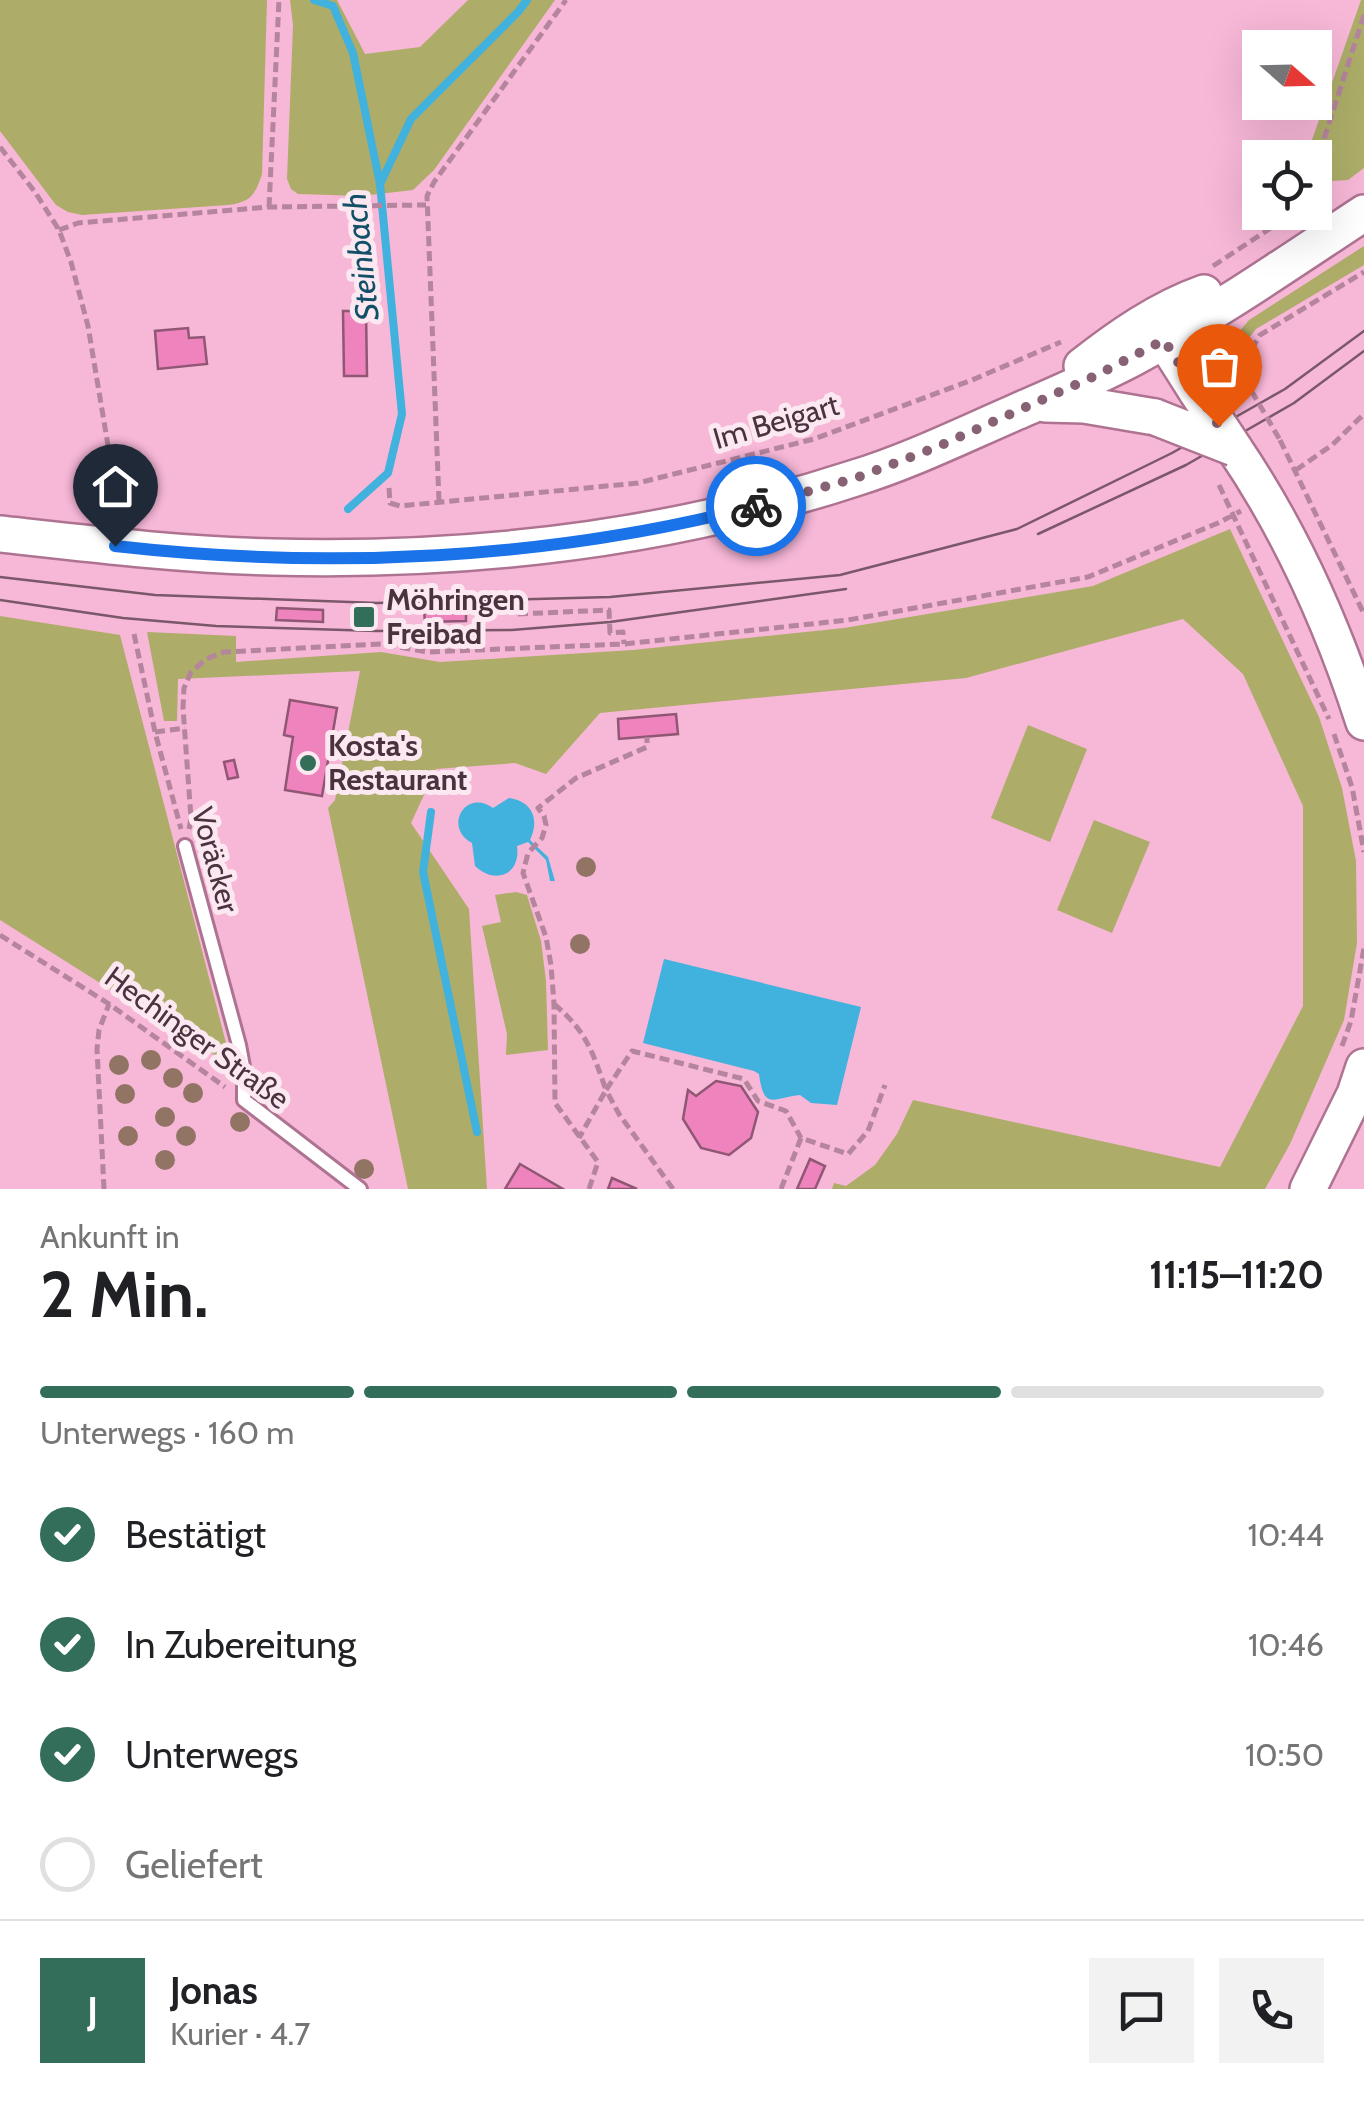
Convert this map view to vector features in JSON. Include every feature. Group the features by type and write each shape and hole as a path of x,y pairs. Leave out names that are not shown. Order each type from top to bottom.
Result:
{"main road":[{"path":"0,534 153,551 358,558 460,554 572,543 716,516 856,478 1034,404 1164,340 1364,213"},
{"path":"1034,404 1119,337 1186,300 1286,265"},
{"path":"1164,340 1197,392 1232,463"},
{"path":"1034,404 1084,405 1156,417 1232,463 1264,497 1314,590 1364,722"},
{"path":"1308,1189 1355,1094 1364,1067"}],"lane":[{"name":"Voräcker","path":"185,846 239,1045 244,1100"},
{"name":"Hechinger Straße","path":"244,1100 360,1189"}],"path":[{"path":"269,208 279,0"},
{"path":"439,500 427,196 566,0"},
{"path":"1323,140 1364,15"},
{"path":"0,147 59,230 71,262 88,326 121,525"},
{"path":"59,230 78,223 269,208 426,206"},
{"path":"1364,272 1260,335 1244,369 1244,378 1296,470 1364,614"},
{"name":"Im Beigart","path":"389,488 390,503 400,506 638,483 814,439 972,380 1064,340"},
{"path":"1296,470 1364,414"},
{"path":"1232,463 1233,516 1328,719 1352,787 1364,852"},
{"path":"185,846 191,818 184,688 192,672 206,659 224,652 382,644 427,652 624,644 848,620 1088,577 1233,516 1264,497"},
{"path":"518,614 609,610 610,633 623,632 624,644"},
{"name":"Voräcker","path":"134,634 185,846"},
{"path":"155,732 185,728"},
{"path":"589,1189 598,1162 555,1103 551,965 546,937 522,873 528,853 542,838 546,825 538,808 576,778 647,747 646,736"},
{"name":"Hechinger Straße","path":"0,935 109,1004 244,1100"},
{"path":"104,1189 97,1049 109,1004"},
{"path":"554,1004 575,1022 620,1114 673,1189"},
{"path":"579,1138 632,1051 744,1079 758,1101 786,1111 801,1138 848,1154 868,1131 885,1085"},
{"path":"781,1189 801,1138"}],"shaded area":[{"path":"0,0 267,0 262,174 254,192 242,202 228,205 82,215 56,205 0,131"},
{"path":"290,0 337,0 365,54 420,47 468,0 555,0 434,170 413,190 361,196 298,194 287,179 293,25"},
{"path":"1364,0 1364,168 1348,180 1332,181 1332,140 1312,140 1319,120 1332,120 1332,83"},
{"path":"1364,246 1364,265 1256,329 1244,344 1230,351 1249,320"},
{"path":"1230,529 1319,717 1342,788 1356,861 1357,943 1344,1020 1290,1144 1265,1189 832,1189 834,1183 846,1186 875,1165 897,1134 913,1100 1220,1167 1303,1006 1303,806 1243,674 1183,619 966,678 600,713 546,774 515,763 436,769 411,823 469,909 487,1189 408,1189 328,808 335,800 360,671 178,679 177,721 164,721 147,632 236,636 236,662 381,652 440,662 633,650 844,628 1093,586"},
{"path":"0,616 120,635 232,1066 0,920"},
{"path":"1028,725 1087,749 1050,842 991,818"},
{"path":"1094,820 1150,842 1112,933 1057,910"},
{"path":"495,895 527,895 541,941 548,1050 506,1055 507,1034 482,926 501,922"}],"water":[{"path":"509,798 523,803 532,812 530,840 548,857 555,881 550,881 546,860 528,842 517,846 515,864 505,874 491,875 475,866 472,843 459,828 461,812 474,803 493,808"},
{"path":"664,959 861,1007 837,1105 811,1103 800,1095 771,1100 754,1071 643,1043"}],"building":[{"path":"343,311 366,311 367,376 344,376"},
{"path":"188,328 189,338 204,337 207,364 158,369 155,331"},
{"path":"277,608 323,610 323,622 276,620"},
{"path":"466,609 466,621 425,622 424,610"},
{"name":"Kosta's Restaurant","path":"290,700 337,708 322,796 285,790 293,737 284,735"},
{"path":"676,714 678,734 619,739 618,719"},
{"path":"234,760 238,777 228,779 224,762"},
{"path":"716,1081 741,1086 758,1112 751,1138 729,1155 701,1148 683,1119 688,1090 696,1096"},
{"path":"810,1159 825,1166 815,1189 797,1189"},
{"path":"520,1164 563,1189 505,1189"},
{"path":"612,1178 637,1189 608,1189"}],"waterway":[{"name":"Steinbach","path":"314,0 333,6 353,53 380,184 402,414 388,473 348,509"},
{"path":"381,182 411,119 527,0"},
{"name":"Steinbach","path":"431,812 423,872 477,1132"}],"tram line":[{"path":"0,577 155,595 377,603 610,597 840,575 1017,529 1172,453 1285,389 1364,331"},
{"path":"1038,534 1186,465 1294,403 1364,351"},
{"path":"0,600 123,618 216,626 512,630 610,622 846,589"}],"way so far":[{"path":"756,506 856,478 937,447 1095,376 1164,340 1219,426"}],"place":[{"name":"Möhringen Freibad","path":"364,617"},
{"name":"Kosta's Restaurant","path":"308,763"}],"route":[{"path":"115,546 270,557 460,554 644,532 756,506"}]}
